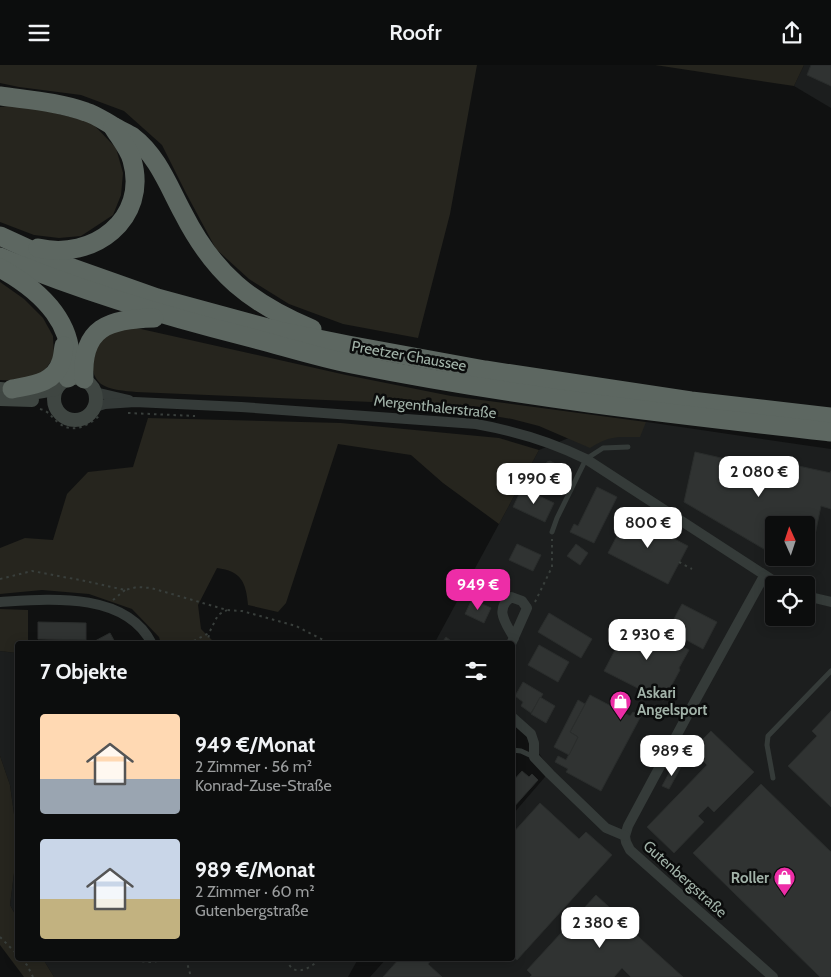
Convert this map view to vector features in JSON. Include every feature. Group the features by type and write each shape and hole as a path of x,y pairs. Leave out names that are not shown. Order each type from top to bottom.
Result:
{"highway":[{"path":"0,96 76,108 101,118 133,137 146,150 166,179 200,244 230,279 256,301 272,311 348,345"},
{"path":"0,236 41,249 59,250 89,245 104,239 115,229 128,210 132,197 134,170 132,159 112,125"},
{"name":"Preetzer Chaussee","path":"0,236 61,264 157,298 279,331 484,370 691,401 831,417"},
{"name":"Preetzer Chaussee","path":"0,257 86,290 173,318 350,363 452,383 688,416 831,432"},
{"path":"0,268 29,286 46,302 61,322 69,342 76,385"},
{"path":"76,385 86,350 92,339 106,325 124,319 173,318"},
{"path":"4,392 35,385 50,377 61,361 66,337"}],"main road":[{"path":"4,392 37,392 76,385"},
{"path":"76,385 99,410 75,420 62,416 54,405 54,394 76,385"},
{"path":"4,392 54,405"}],"street":[{"name":"Mergenthalerstraße","path":"76,385 135,402"},
{"name":"Mergenthalerstraße","path":"99,410 105,404 135,402 241,407 476,424 508,429 536,437 586,459 708,537 764,576"},
{"name":"Gutenbergstraße","path":"764,576 682,723 625,835 630,850 773,977"},
{"path":"511,597 522,601 527,608 513,641 502,611 503,603 511,597"},
{"path":"0,602 63,599 105,607 125,615 139,626 150,641"},
{"path":"815,599 831,602"},
{"path":"515,720 531,734 534,743 534,757 550,775 606,828 625,835"}],"lane":[{"path":"552,532 586,459 603,448 628,447"},
{"path":"773,778 767,745 768,736 831,671"},
{"path":"515,750 534,757"}],"path":[{"path":"39,408 48,411 59,424 74,429 90,424 99,410"},
{"path":"127,413 204,416"},
{"path":"527,608 535,602 540,594 552,567 552,532"},
{"path":"679,562 692,569"},
{"path":"0,579 32,571 125,590"},
{"path":"105,607 125,590 137,587 151,588 227,610 242,611 296,626 325,641"},
{"path":"208,641 209,633 218,615 227,610"},
{"path":"194,641 209,633"},
{"path":"0,937 15,952"},
{"path":"23,961 33,977"},
{"path":"140,961 157,961"},
{"path":"187,961 192,977"},
{"path":"288,961 290,968 294,971 309,969 317,961"}],"shaded area":[{"path":"0,65 477,65 450,214 418,338 343,324 289,304 249,279 216,249 162,145 124,111 81,95 0,83"},
{"path":"655,65 804,65 794,86"},
{"path":"804,65 831,65 831,108 794,86"},
{"path":"0,107 34,108 91,122 116,148 123,173 121,195 113,215 81,236 59,238 34,235 0,222"},
{"path":"0,282 24,299 43,318 53,336 54,357 40,377 22,381 0,380"},
{"path":"132,327 346,375 451,396 646,422 640,437 614,438 590,448 539,426 476,413 372,402 136,392 109,388 101,384 93,371 92,364 96,348 106,336 117,330"},
{"path":"148,418 341,423 499,438 539,450 499,524 443,483 411,455 338,444 286,603 278,612 248,605 246,590 241,579 232,572 217,568 198,605 201,629 213,641 160,641 159,637 132,609 89,594 42,590 0,594 0,548 25,538 53,540 67,494 88,472 133,467"},
{"path":"647,422 831,449 831,977 370,977 384,961 515,961 515,812 551,770 524,733 515,725 515,641 436,641 539,450 591,429"},
{"path":"0,609 28,610 28,641 15,641 15,653 0,651"},
{"path":"0,651 15,653 15,821 10,785 0,756"},
{"path":"0,756 10,785 15,821 15,865 10,905 15,914 15,961 44,961 54,977 24,977 0,945"},
{"path":"15,865 15,914 10,905"},
{"path":"44,961 357,961 348,977 54,977"}],"building":[{"path":"811,65 831,65 831,86 807,75"},
{"path":"695,452 778,471 780,462 831,473 831,509 821,506 815,535 815,516 765,516 765,550 684,502"},
{"path":"550,461 561,468 560,476 556,477 549,490 537,483 547,462"},
{"path":"597,487 617,497 594,543 570,532 574,524 578,526"},
{"path":"522,488 554,503 545,522 513,507"},
{"path":"628,515 688,546 668,584 608,553"},
{"path":"517,544 541,555 533,571 509,560"},
{"path":"576,544 588,553 580,565 567,556"},
{"path":"481,578 496,586 489,598 475,591"},
{"path":"472,599 491,608 484,623 465,614"},
{"path":"682,604 717,622 703,649 668,630"},
{"path":"549,613 592,639 581,658 538,632"},
{"path":"631,620 689,650 663,701 604,671"},
{"path":"38,622 86,623 86,640 38,639"},
{"path":"110,633 114,641 95,641"},
{"path":"446,637 451,641 443,641"},
{"path":"539,645 569,662 558,682 528,665"},
{"path":"523,682 543,694 531,713 521,706 523,702 515,696"},
{"path":"590,695 630,716 633,712 641,716 601,791 566,772 568,769 555,762 558,756 566,760 578,737 570,732"},
{"path":"540,697 555,706 546,723 531,714"},
{"path":"578,700 585,704 570,732 578,737 569,755 554,747"},
{"path":"831,711 831,807 788,766 817,736 812,731"},
{"path":"711,731 754,772 714,812 708,806 698,816 704,822 674,853 647,827 707,765 692,750"},
{"path":"674,764 681,767 669,789 662,786"},
{"path":"522,771 529,777 532,774 538,780 515,806 515,779"},
{"name":"Roller","path":"761,784 831,852 831,977 820,977 693,853"},
{"path":"540,803 579,839 586,832 612,855 517,960 515,958 515,831"},
{"path":"596,895 622,919 620,920 683,977 631,977 622,968 614,977 530,977 532,975 527,970"},
{"path":"397,961 430,961 428,964 442,977 383,977"}],"place":[{"name":"Askari Angelsport","path":"621,721"},
{"name":"Roller","path":"785,897"}]}
